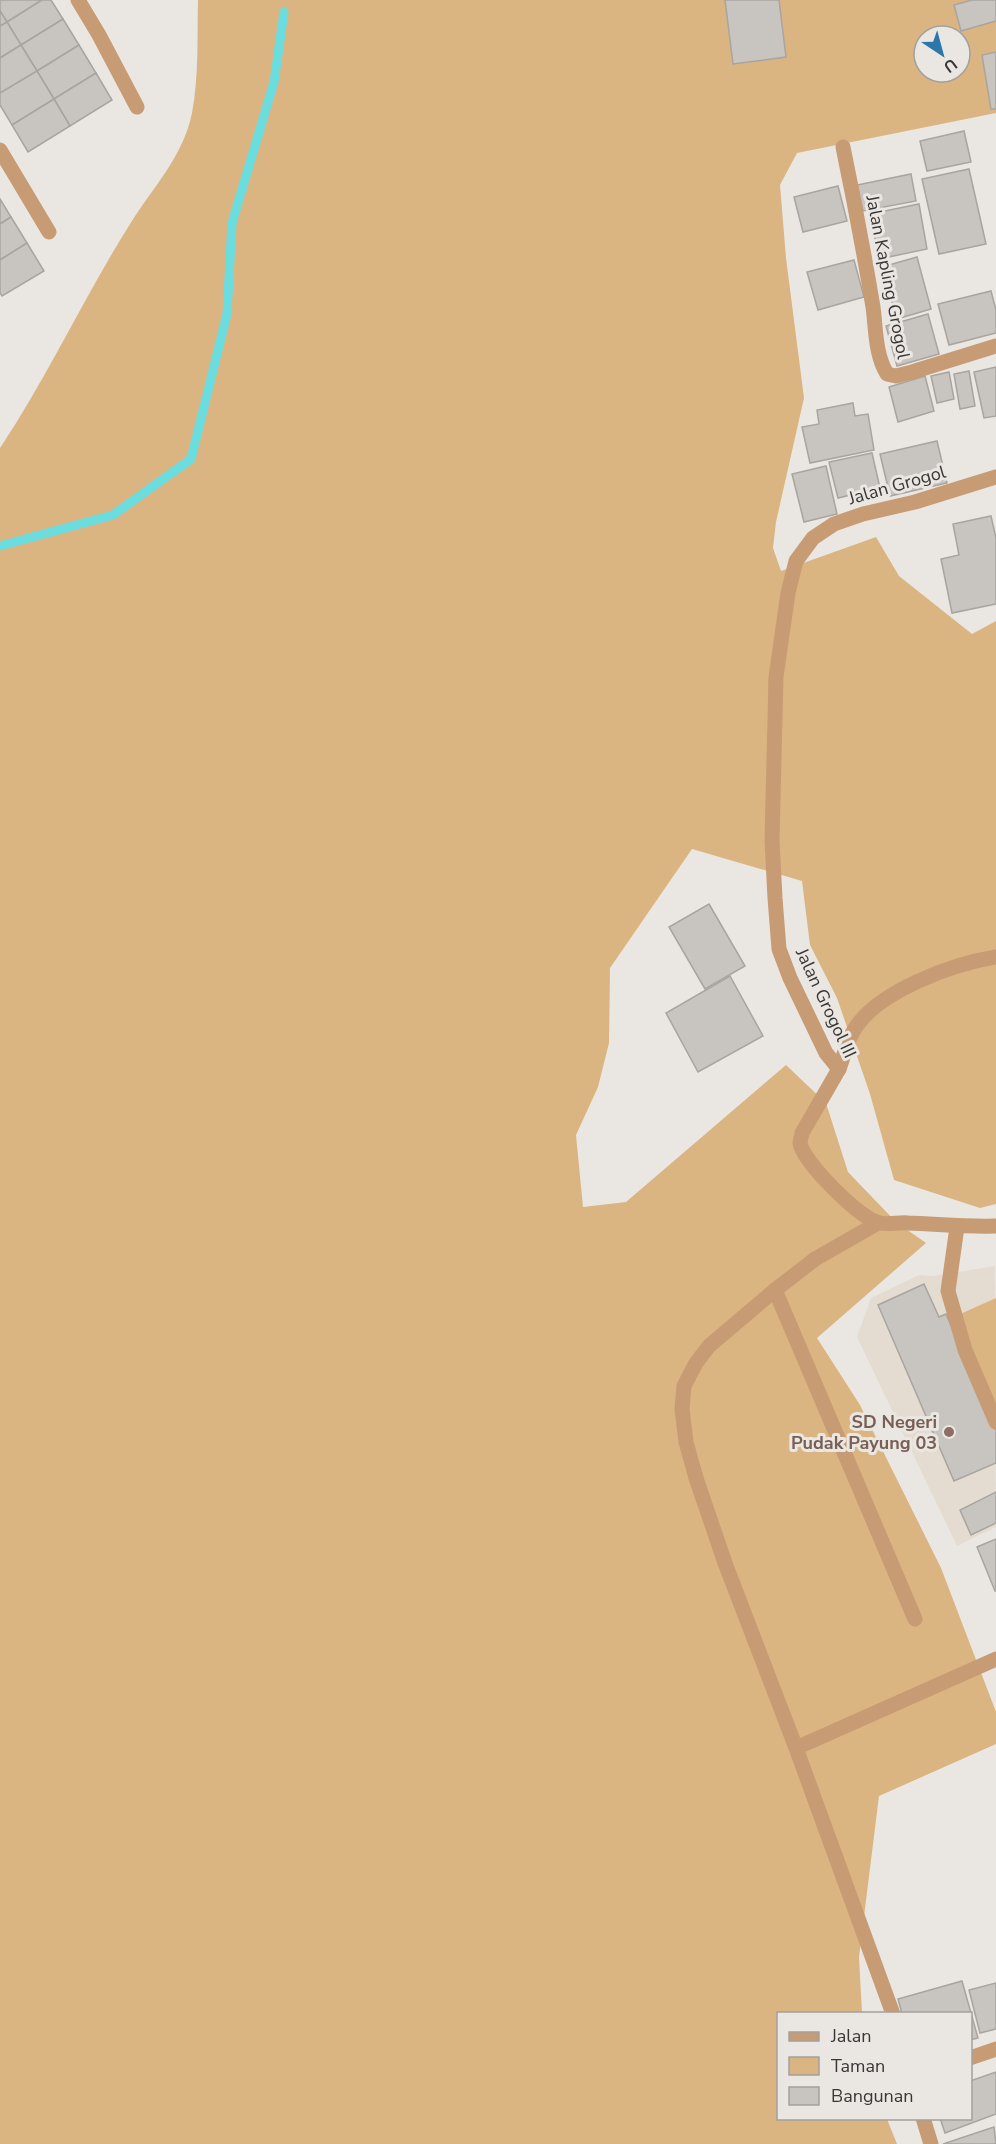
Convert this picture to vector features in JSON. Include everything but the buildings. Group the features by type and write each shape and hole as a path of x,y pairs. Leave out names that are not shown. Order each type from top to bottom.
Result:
{"street":[{"path":"78,0 99,34 137,107"},
{"name":"Jalan Kapling Grogol","path":"843,147 871,297 878,350 882,366 887,374 896,376 912,372 996,346"},
{"path":"0,150 49,232"},
{"name":"Jalan Grogol","path":"813,538 834,524 863,514 915,502 996,477"},
{"name":"Jalan Grogol III","path":"813,538 796,561 788,594 776,677 772,840 779,949 825,1053 839,1069 802,1133 800,1143 807,1158 849,1205 878,1223"},
{"path":"839,1069 854,1030 868,1011 887,997 919,981 979,960 996,957"},
{"path":"893,2012 696,1478 686,1442 682,1409 684,1386 696,1363 709,1346 775,1290 815,1259 878,1223 957,1227 996,1226"},
{"path":"957,1227 948,1291 965,1350 996,1422"},
{"path":"775,1290 915,1619"},
{"path":"796,1748 996,1659"},
{"path":"972,2057 996,2049"},
{"path":"924,2120 931,2144"}],"shaded area":[{"name":"SD Negeri Pudak Payung 03","path":"995,1266 996,1527 957,1546 857,1337 871,1298 919,1275 933,1276"}],"green space":[{"path":"198,0 996,0 996,113 797,153 780,185 786,258 804,398 776,522 773,548 781,571 876,537 899,576 972,634 996,621 996,1204 980,1208 894,1180 870,1094 837,998 810,945 802,881 692,849 610,968 609,1043 598,1087 576,1135 583,1207 626,1202 786,1065 826,1103 848,1172 896,1222 926,1243 817,1338 860,1405 941,1568 996,1712 996,1744 879,1796 859,1957 862,2012 777,2012 777,2120 887,2120 897,2144 0,2144 0,448 34,393 113,252 182,144 188,129 197,71"},
{"path":"996,1298 996,1409 958,1315"}],"waterway":[{"path":"0,546 113,515 191,459 227,314 232,223 274,82 284,12"}],"place":[{"name":"SD Negeri Pudak Payung 03","path":"949,1432"}]}
